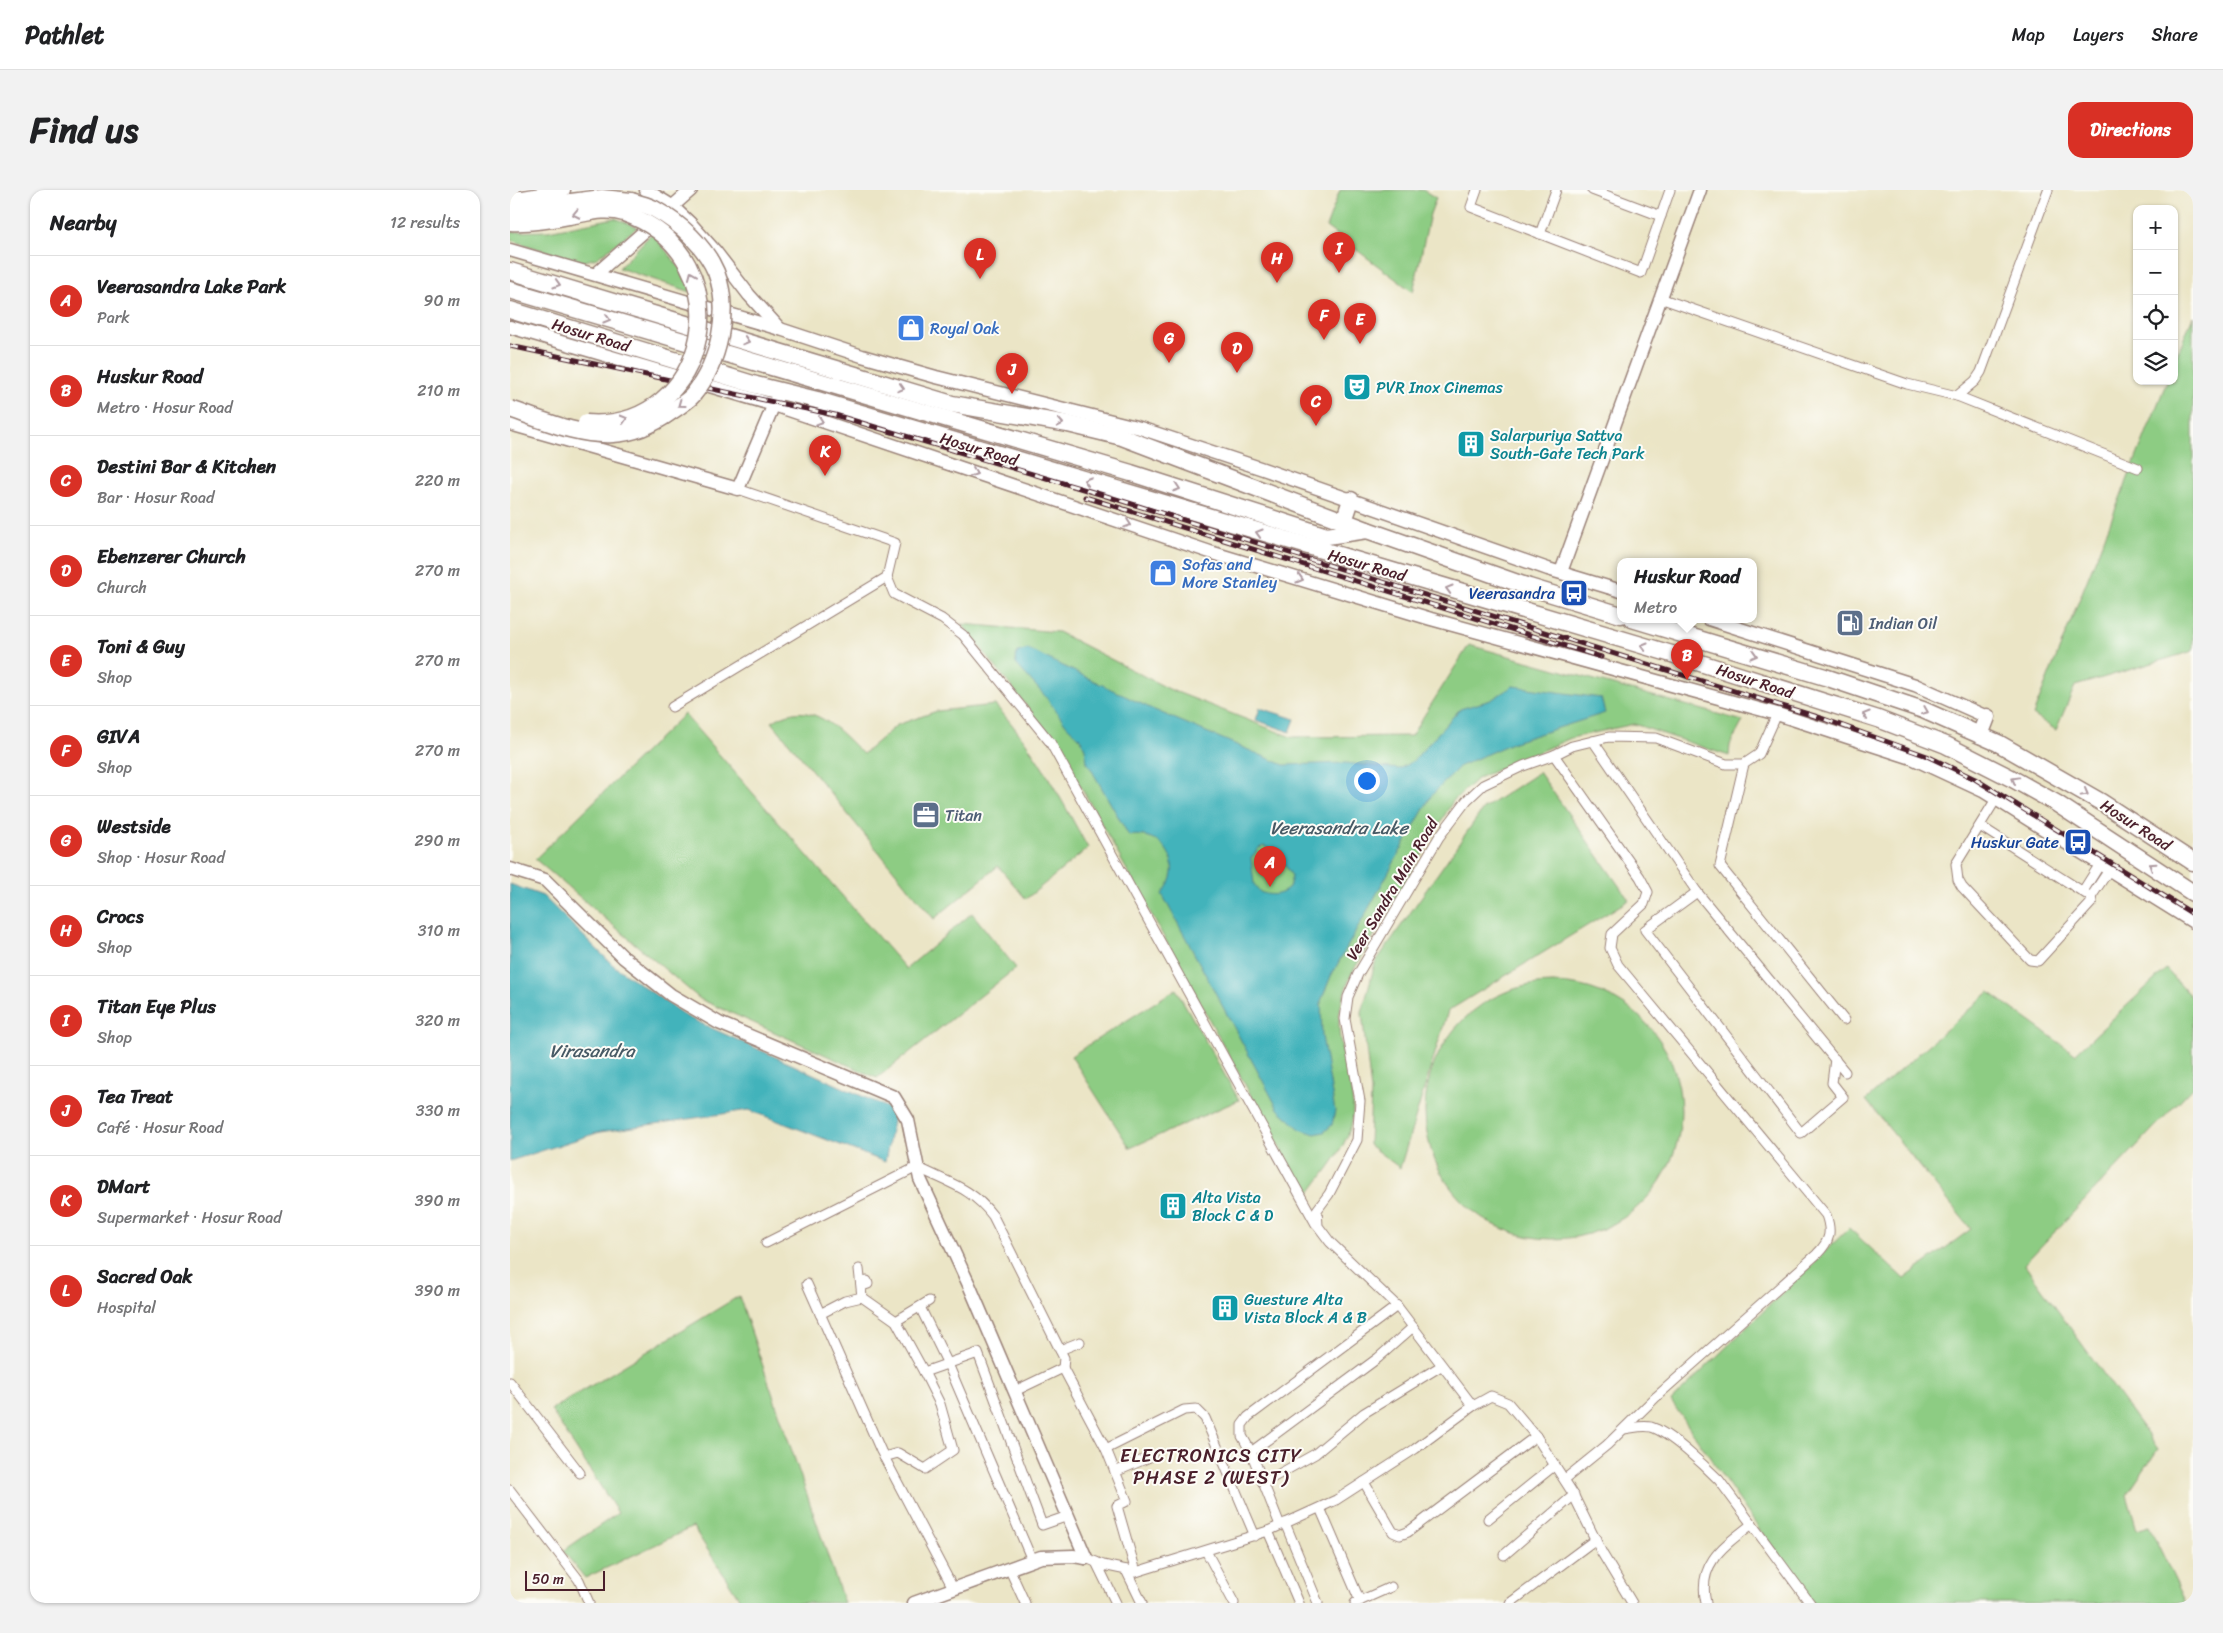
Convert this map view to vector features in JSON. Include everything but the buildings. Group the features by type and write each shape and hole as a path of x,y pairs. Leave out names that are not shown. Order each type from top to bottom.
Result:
{"highway":[{"path":"510,210 602,198 628,207 637,217 663,234 683,257 692,274 701,308 699,340 692,360 684,373 670,391 650,407 628,418 612,422 588,423 574,421 510,399"},
{"path":"510,222 548,220 592,211 628,207 655,209 687,232 701,249 716,272 722,300 720,338 705,377 692,396 656,422 637,430 614,434 588,433 566,428 510,409"},
{"name":"Hosur Road","path":"510,270 952,404 1068,424 1122,437 1367,530 1554,595 1617,614"},
{"path":"510,290 1122,470 1327,536 1367,530"},
{"name":"Hosur Road","path":"510,310 776,398 817,400 1675,655 1878,719 1946,745 2011,778 2056,803 2193,893"},
{"path":"1344,521 1351,500"},
{"path":"1546,617 1554,595"},
{"name":"Hosur Road","path":"1645,623 1923,710 1998,743 2102,802 2193,862"},
{"path":"1980,735 1987,717"}],"street":[{"path":"510,197 523,197 564,190"},
{"path":"646,190 672,206 715,251 749,295 780,329"},
{"path":"596,274 692,190"},
{"path":"1477,190 1471,208 1641,273 1670,190"},
{"path":"1540,234 1556,190"},
{"path":"1592,190 1661,216"},
{"path":"1561,572 1700,190"},
{"path":"1957,396 1976,381 1980,372 2048,190"},
{"path":"510,250 596,274 936,377 1140,428 1617,590"},
{"path":"1660,298 1907,384 1957,396 2138,468"},
{"path":"510,327 776,398 1210,552 1431,619 1777,714 1912,758 1983,791 2193,922"},
{"path":"738,490 776,398"},
{"path":"510,424 738,490 895,543 887,576 894,594 942,619 963,635 1050,742 1318,1226 1330,1242 1397,1306 1473,1406"},
{"path":"672,707 887,576"},
{"path":"1721,623 1915,685 1987,717"},
{"path":"1777,714 1759,754 1744,764 1720,866 1844,1020"},
{"name":"Veer Sandra Main Road","path":"1318,1226 1317,1210 1329,1194 1356,1140 1360,1101 1346,1019 1348,997 1358,974 1439,837 1467,800 1483,785 1522,766 1554,756 1572,746 1609,737 1656,738 1726,764 1744,764"},
{"path":"1593,742 1697,892 1845,1072"},
{"path":"1554,756 1640,877 1648,892 1644,904 1612,934 1610,948 1618,966 1826,1215 1830,1227 1830,1237 1817,1254 1657,1396 1624,1429 1564,1479"},
{"path":"1980,826 2087,894 2092,902 2038,961 2030,960 1962,887 1958,880 1956,864 1996,799"},
{"path":"2087,894 2105,867"},
{"path":"510,869 545,880 622,956 671,995 719,1023 894,1097 908,1120 920,1179 1015,1391 1068,1516 1116,1603"},
{"path":"1697,892 1645,930 1801,1132 1844,1097 1832,1083 1835,1060"},
{"path":"766,1243 917,1167"},
{"path":"917,1167 959,1186 983,1203 993,1216 1064,1358 1063,1368 1106,1449 1128,1501 1117,1506 1136,1572"},
{"path":"859,1269 862,1297"},
{"path":"807,1284 884,1457 953,1588"},
{"path":"820,1314 845,1301 862,1297 896,1321 940,1404 953,1450 925,1469 898,1453 884,1457"},
{"path":"896,1321 929,1301"},
{"path":"920,1306 948,1364 1032,1560"},
{"path":"1318,1603 1240,1431 1248,1417 1397,1306"},
{"path":"1251,1452 1378,1358 1413,1327"},
{"path":"1060,1350 1080,1342"},
{"path":"924,1372 978,1353 1042,1525 1068,1516"},
{"path":"1264,1483 1315,1454 1364,1413 1441,1366"},
{"path":"1015,1391 1063,1368"},
{"path":"510,1382 580,1473"},
{"path":"914,1603 1032,1560 1073,1556 1136,1572 1255,1536 1336,1500 1415,1449 1473,1406 1491,1396 1508,1403 1536,1436 1574,1495 1632,1603"},
{"path":"1106,1449 1184,1410 1196,1409 1205,1418 1255,1536"},
{"path":"1624,1429 1643,1426 1658,1430 1691,1454 1719,1480 1808,1602"},
{"path":"1364,1482 1393,1532 1400,1535 1408,1532 1536,1436"},
{"path":"1115,1472 1152,1456"},
{"path":"1488,1519 1555,1465"},
{"path":"510,1490 578,1580 589,1603"},
{"path":"1504,1555 1574,1495"},
{"path":"1320,1508 1358,1602 1391,1587"},
{"path":"1706,1603 1703,1590 1704,1576 1713,1558 1722,1548 1752,1524"},
{"path":"1268,1531 1299,1603"},
{"path":"1510,1603 1596,1539"},
{"path":"1206,1551 1234,1603"},
{"path":"1010,1568 1025,1603"},
{"path":"1126,1570 1142,1603"}],"green space":[{"path":"1340,190 1423,190 1436,198 1430,214 1413,292 1326,227"},
{"path":"615,218 638,227 597,258 581,262 510,240 510,232 548,231"},
{"path":"652,233 688,278 691,292 619,268"},
{"path":"2193,316 2193,651 2075,686 2056,730 2033,715 2165,385 2178,385 2178,352"},
{"name":"Veerasandra Lake","path":"962,624 1058,632 1169,689 1291,737 1411,736 1469,645 1743,721 1730,745 1729,756 1634,724 1571,738 1478,778 1453,801 1352,973 1347,986 1341,1006 1339,1028 1353,1103 1351,1126 1338,1154 1307,1197 1085,794 1053,740"},
{"path":"995,705 1034,755 1088,848 1026,899 998,866 934,919 772,722 786,715 811,714 833,726 863,754 897,725 937,711"},
{"path":"684,714 906,969 972,913 1016,968 877,1078 700,999 535,859"},
{"path":"1539,772 1629,900 1448,1011 1400,1168 1369,1145 1371,1091 1362,1013 1375,963 1483,809"},
{"path":"2166,969 2193,999 2193,1087 2024,1264 2158,1449 2127,1495 2137,1530 2149,1526 2186,1603 1810,1603 1671,1401 1849,1228 1904,1279 1971,1229 1866,1100 1989,992 2075,1054"},
{"path":"1540,983 1566,983 1602,992 1624,1004 1644,1020 1660,1040 1672,1062 1679,1086 1681,1111 1679,1136 1672,1160 1660,1182 1644,1202 1624,1218 1602,1230 1566,1239 1540,1239 1504,1230 1482,1218 1462,1202 1446,1182 1434,1160 1425,1124 1425,1098 1434,1062 1446,1040 1462,1020 1482,1004 1504,992"},
{"path":"1176,989 1239,1100 1130,1148 1071,1056"},
{"path":"739,1296 844,1603 742,1603 693,1527 585,1578 563,1551 618,1513 551,1410"}],"water":[{"name":"Veerasandra Lake","path":"1028,649 1152,709 1284,765 1346,763 1399,769 1413,761 1460,709 1491,700 1513,686 1601,698 1605,713 1514,742 1460,766 1431,796 1331,976 1321,1001 1322,1036 1335,1111 1332,1125 1324,1132 1315,1134 1300,1129 1278,1109 1162,894 1169,883 1172,872 1172,862 1168,852 1162,844 1153,839 1142,836 1129,836 1087,762 1085,749 1080,738 1067,726 1045,696 1016,664 1015,658 1018,652","holes":["1264,846 1279,856 1292,876 1289,888 1282,893 1275,894 1260,892 1254,884 1251,858 1259,848"]},
{"path":"1260,708 1295,719 1290,732 1256,720"},
{"name":"Virasandra","path":"510,884 543,896 613,965 687,1017 895,1111 885,1162 749,1110 600,1132 510,1161"}],"railway":[{"path":"510,346 835,415 1103,495 1821,718 1927,756 1975,779 2193,914"},
{"path":"1085,497 1601,657"}],"place":[{"name":"Titan Eye Plus","path":"1339,273"},
{"name":"Sacred Oak","path":"980,279"},
{"name":"Crocs","path":"1277,283"},
{"name":"Royal Oak","path":"911,328"},
{"name":"GIVA","path":"1324,340"},
{"name":"Toni & Guy","path":"1360,344"},
{"name":"Westside","path":"1169,363"},
{"name":"Ebenzerer Church","path":"1237,373"},
{"name":"PVR Inox Cinemas","path":"1357,387"},
{"name":"Tea Treat","path":"1012,394"},
{"name":"Destini Bar & Kitchen","path":"1316,426"},
{"name":"Salarpuriya Sattva South-Gate Tech Park","path":"1471,444"},
{"name":"DMart","path":"825,476"},
{"name":"Sofas and More Stanley","path":"1163,573"},
{"name":"Veerasandra","path":"1574,593"},
{"name":"Indian Oil","path":"1850,623"},
{"name":"Huskur Road","path":"1687,680"},
{"name":"Titan","path":"926,815"},
{"name":"Huskur Gate","path":"2078,842"},
{"name":"Veerasandra Lake Park","path":"1270,887"},
{"name":"Alta Vista Block C & D","path":"1173,1206"},
{"name":"Guesture Alta Vista Block A & B","path":"1225,1308"}],"district":[{"name":"ELECTRONICS CITY PHASE 2 (WEST)","path":"1211,1466"}]}
